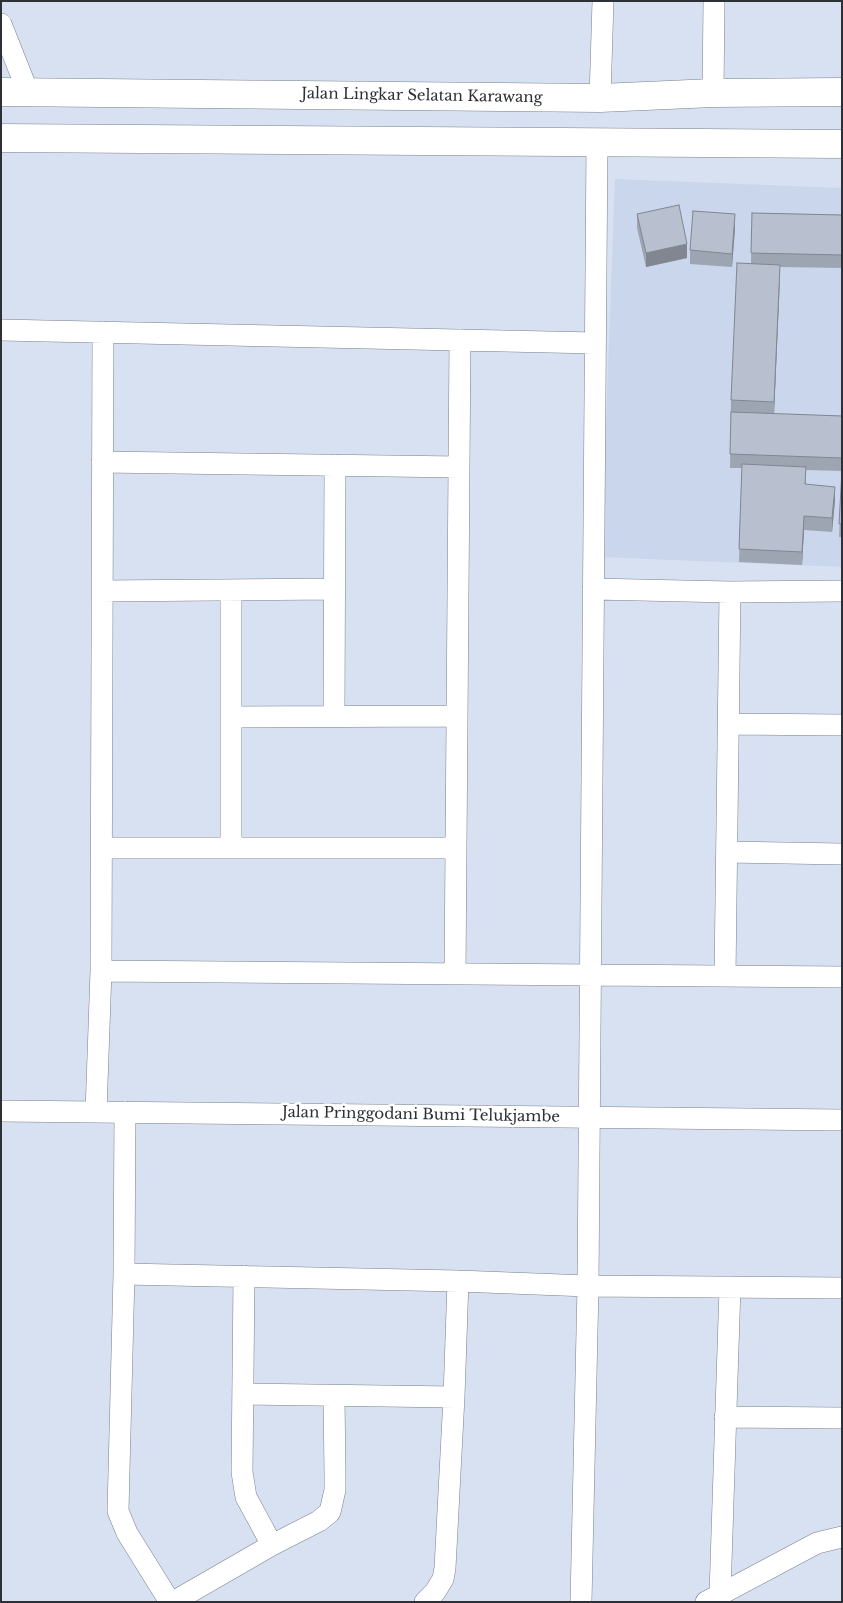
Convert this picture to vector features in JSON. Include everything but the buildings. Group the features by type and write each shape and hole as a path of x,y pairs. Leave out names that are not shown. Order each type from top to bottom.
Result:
{"main road":[{"name":"Jalan Lingkar Selatan Karawang","path":"1,92 600,98 842,92"},
{"path":"1,138 842,144"}],"street":[{"path":"600,98 603,1"},
{"path":"713,94 714,1"},
{"path":"1,24 28,92"},
{"path":"580,1602 588,1286 597,142"},
{"path":"1,330 595,343"},
{"path":"96,1112 101,972 103,332"},
{"path":"455,974 460,340"},
{"path":"102,462 459,467"},
{"path":"334,716 335,466"},
{"path":"102,591 334,589"},
{"path":"594,589 730,592 842,591"},
{"path":"231,590 231,848"},
{"path":"725,976 730,592"},
{"path":"231,717 458,716"},
{"path":"729,724 842,725"},
{"path":"102,848 456,848"},
{"path":"727,852 842,854"},
{"path":"101,972 842,977"},
{"name":"Jalan Pringgodani Bumi Telukjambe","path":"1,1111 842,1120"},
{"path":"125,1112 124,1274 118,1511 127,1533 171,1602 272,1545 319,1521 330,1512 335,1483 334,1396"},
{"path":"124,1274 458,1281 588,1286 842,1288"},
{"path":"244,1276 242,1472 246,1498 272,1545"},
{"path":"425,1602 435,1592 443,1579 446,1568 458,1281"},
{"path":"713,1598 726,1417 730,1287"},
{"path":"243,1394 454,1397"},
{"path":"726,1417 842,1418"},
{"path":"713,1598 816,1543 842,1537"}],"shaded area":[{"path":"615,179 842,188 842,567 601,557"}]}
